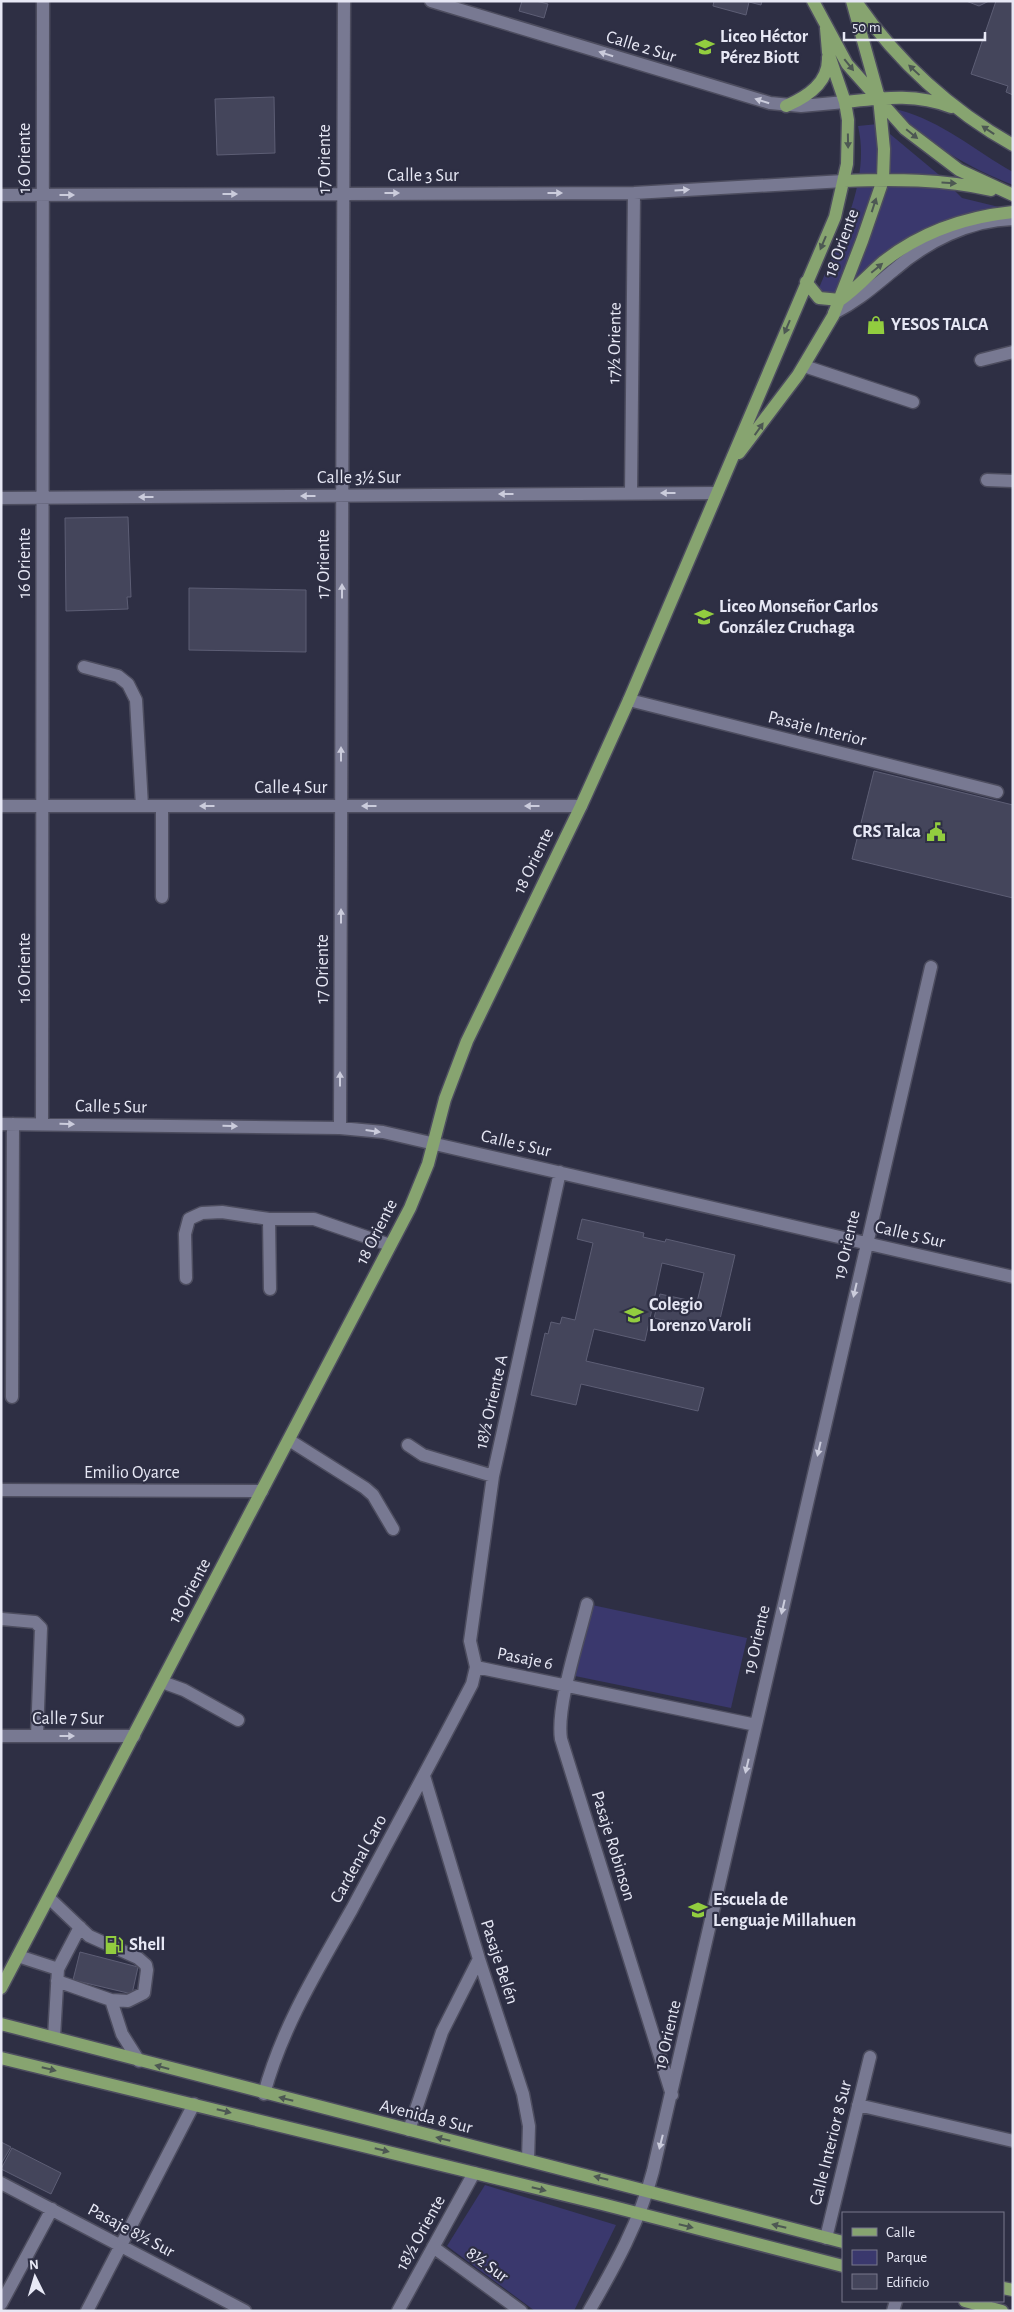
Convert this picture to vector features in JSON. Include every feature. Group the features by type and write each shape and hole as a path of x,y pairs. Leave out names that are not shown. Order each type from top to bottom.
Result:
{"main road":[{"path":"813,1 847,64 905,129 959,170 1013,195"},
{"path":"854,1 906,62 964,113 1013,145"},
{"name":"18 Oriente","path":"728,467 804,366 834,313 883,180 884,149 879,98 854,1"},
{"name":"18 Oriente","path":"1,1988 50,1898 410,1208 434,1144 455,1068 580,806 628,700 835,216 844,180 848,146 845,102 828,52 826,28"},
{"path":"786,106 801,100 822,80 828,65 828,52"},
{"path":"845,102 879,98 918,97 935,101 964,113"},
{"path":"844,180 959,184 1013,195"},
{"path":"806,282 819,298 840,300 898,252 932,232 969,219 1013,212"},
{"name":"Avenida 8 Sur","path":"1,2024 264,2094 616,2182 842,2242"},
{"path":"1,2058 474,2173 842,2266"},
{"path":"969,2302 1002,2311"}],"street":[{"name":"16 Oriente","path":"42,1124 43,1"},
{"name":"17 Oriente","path":"340,1128 344,1"},
{"name":"Calle 2 Sur","path":"430,1 471,7 761,101 786,106 845,102"},
{"name":"Calle 3 Sur","path":"1,195 634,193 844,180"},
{"name":"17½ Oriente","path":"631,494 634,193"},
{"path":"834,313 866,295 894,270 938,240 969,227 1013,219"},
{"path":"981,360 1013,352"},
{"path":"804,366 913,402"},
{"path":"987,480 1013,481"},
{"name":"Calle 3½ Sur","path":"1,498 717,493"},
{"path":"84,667 118,676 128,684 136,700 142,806"},
{"name":"Pasaje Interior","path":"628,700 997,792"},
{"name":"Calle 4 Sur","path":"1,806 580,806"},
{"path":"162,806 162,897"},
{"name":"19 Oriente","path":"589,2311 639,2214 648,2192 672,2095 866,1243 931,967"},
{"path":"7,1124 12,1397"},
{"name":"Calle 5 Sur","path":"7,1124 340,1128 383,1132 1013,1277"},
{"name":"18½ Oriente A","path":"476,1667 470,1641 493,1476 560,1172"},
{"path":"186,1278 185,1234 189,1219 202,1213 222,1212 269,1218 314,1219 390,1245"},
{"path":"269,1218 270,1289"},
{"path":"289,1440 365,1488 373,1495 393,1529"},
{"path":"408,1445 422,1454 493,1476"},
{"name":"Emilio Oyarce","path":"1,1490 262,1491"},
{"name":"Pasaje Robinson","path":"587,1604 567,1685 561,1721 561,1739 672,2095"},
{"path":"2,1620 34,1622 41,1628 37,1736"},
{"name":"Pasaje 6","path":"476,1667 756,1725"},
{"name":"Cardenal Caro","path":"264,2094 276,2054 292,2018 424,1776 472,1684 476,1667"},
{"path":"162,1682 184,1690 238,1720"},
{"name":"Calle 7 Sur","path":"1,1736 134,1736"},
{"name":"Pasaje Belén","path":"424,1776 478,1959 524,2101 529,2126 528,2160"},
{"path":"18,1956 111,2000 128,2002 144,1993 146,1965 138,1958 89,1936 50,1898"},
{"path":"54,2037 58,1975 80,1927"},
{"path":"409,2130 442,2032 478,1959"},
{"path":"111,2000 122,2034 139,2061"},
{"name":"Calle Interior 8 Sur","path":"826,2238 870,2057"},
{"path":"87,2311 194,2104"},
{"path":"858,2105 1013,2140"},
{"name":"18½ Oriente","path":"398,2311 474,2173"},
{"name":"Pasaje 8½ Sur","path":"1,2183 245,2311"},
{"path":"1,2304 52,2209"},
{"name":"8½ Sur","path":"433,2247 521,2311"}],"green space":[{"path":"899,110 930,121 1013,172 1013,185 981,171 950,154 908,123 896,111"},
{"path":"878,124 938,174 962,198 999,207 952,218 922,231 844,295 823,294 819,288 844,230 857,189 861,147 858,126"},
{"path":"592,1605 747,1638 731,1708 575,1676"},
{"path":"485,2185 616,2225 574,2311 535,2311 447,2246"}],"building":[{"path":"522,1 536,1 548,4 544,18 519,11"},
{"path":"714,1 762,1 761,5 749,2 746,15 713,6"},
{"path":"966,1 989,1 979,6"},
{"path":"996,1 1013,1 1013,95 1006,92 1008,86 971,74"},
{"path":"274,97 275,153 217,155 215,99"},
{"path":"128,517 131,597 127,597 128,609 66,611 65,518"},
{"path":"189,588 306,590 306,652 189,650"},
{"name":"CRS Talca","path":"874,771 1013,805 1013,898 852,859"},
{"path":"582,1219 644,1233 643,1237 665,1242 666,1239 735,1255 717,1332 654,1318 660,1294 697,1302 704,1273 662,1263 645,1341 594,1329 586,1361 704,1388 698,1411 581,1384 576,1405 531,1395 545,1333 548,1334 551,1322 560,1324 562,1317 575,1320 593,1243 577,1239"},
{"path":"80,1952 138,1967 132,1994 73,1980"},
{"path":"1,2142 11,2147 1,2164"},
{"path":"12,2148 61,2173 51,2194 1,2169"}],"place":[{"name":"Liceo Héctor Pérez Biott","path":"705,47"},
{"name":"YESOS TALCA","path":"876,325"},
{"name":"Liceo Monseñor Carlos González Cruchaga","path":"704,617"},
{"name":"CRS Talca","path":"936,832"},
{"name":"Colegio Lorenzo Varoli","path":"634,1315"},
{"name":"Escuela de Lenguaje Millahuen","path":"698,1910"},
{"name":"Shell","path":"114,1945"}]}
